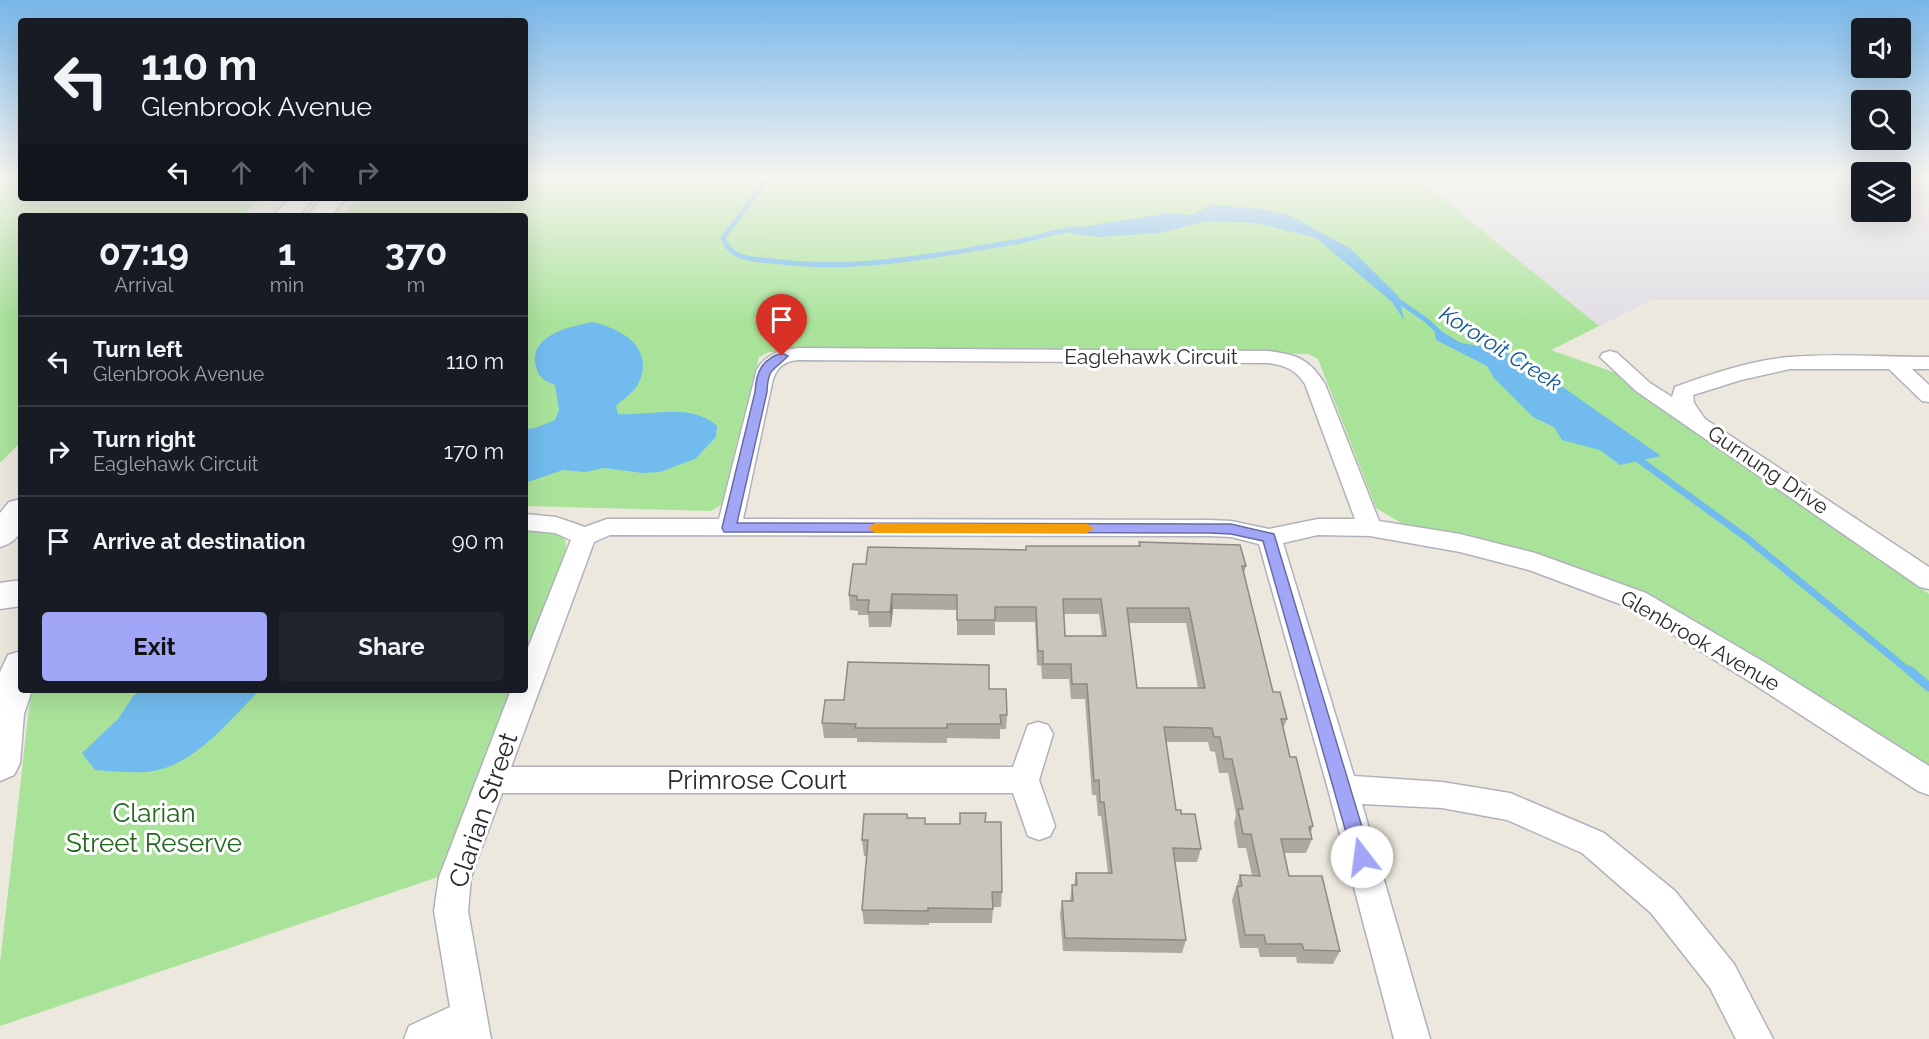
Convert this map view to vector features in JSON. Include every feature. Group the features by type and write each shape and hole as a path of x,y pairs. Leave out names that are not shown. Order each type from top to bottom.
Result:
{"street":[{"name":"Eaglehawk Circuit","path":"729,528 761,392 774,371 783,365 822,356 1269,357 1299,363 1315,384 1370,528"},
{"name":"Gurnung Drive","path":"1610,357 1643,387 1929,580"},
{"path":"1695,420 1683,404 1683,392 1701,385 1790,363 1929,363"},
{"path":"1894,363 1929,396"},
{"path":"0,535 18,514"},
{"path":"528,522 544,522 568,528 584,537"},
{"name":"Glenbrook Avenue","path":"584,537 606,527 1210,528 1231,529 1269,538 1318,527 1370,528 1460,543 1535,562 1637,600 1759,673 1929,782"},
{"path":"0,542 18,533"},
{"name":"Clarian Street","path":"528,682 584,537"},
{"path":"1269,538 1343,789 1412,1039"},
{"path":"0,597 18,594"},
{"path":"0,763 2,704 18,672"},
{"name":"Clarian Street","path":"471,1028 451,911 455,877 524,693"},
{"path":"1038,734 1024,780 1039,826"},
{"name":"Primrose Court","path":"490,780 1024,780"},
{"path":"1343,789 1442,795 1510,807 1593,843 1663,902 1722,976 1755,1039"},
{"path":"422,1039 471,1028"}],"shaded area":[{"path":"1477,226 1929,226 1929,300 1652,300 1599,326"}],"green space":[{"path":"0,226 18,226 18,445 0,463"},
{"path":"528,226 1477,226 1599,326 1551,350 1616,373 1929,594 1929,766 1760,664 1548,558 1473,537 1406,526 1376,508 1318,359 1308,354 769,352 759,357 721,505 711,511 528,506"},
{"path":"528,529 555,533 565,539 566,548 528,650"},
{"name":"Clarian Street Reserve","path":"31,693 512,693 444,875 0,1026 0,963"}],"water":[{"path":"1085,226 1185,226 1160,233 1100,237 1072,234 1069,229"},
{"path":"1271,226 1310,226 1351,249 1399,297 1404,320 1392,302 1316,238"},
{"path":"592,322 603,325 623,334 639,349 643,370 632,392 616,406 618,414 683,412 695,414 717,426 716,437 695,459 660,472 643,473 604,468 585,472 563,470 528,482 528,429 555,420 559,410 555,385 543,379 539,374 535,356 544,340 552,334"},
{"path":"1434,327 1461,343 1499,349 1523,359 1661,456 1620,465 1600,450 1562,440 1554,427 1533,417 1494,378 1487,366 1436,340"},
{"path":"138,693 257,693 223,729 179,762 163,769 146,772 95,770 82,753 118,719 134,695"}],"building":[{"path":"1139,542 1240,545 1246,566 1242,566 1273,692 1280,692 1287,719 1281,719 1290,757 1296,757 1313,826 1309,827 1312,839 1281,839 1289,876 1322,876 1340,951 1304,950 1302,944 1266,944 1264,935 1245,935 1237,887 1242,886 1240,875 1260,876 1251,834 1243,834 1238,809 1243,809 1232,759 1224,759 1220,737 1214,737 1212,728 1164,727 1176,810 1181,810 1181,814 1195,814 1201,849 1173,848 1186,940 1065,938 1062,901 1073,901 1072,885 1077,885 1076,873 1112,873 1104,802 1100,802 1099,780 1094,781 1087,684 1072,684 1071,664 1043,664 1043,651 1038,651 1036,607 995,607 995,620 957,620 957,595 892,594 890,612 868,612 869,600 857,600 857,596 849,595 853,564 866,564 868,547 1026,550 1026,546 1140,546","holes":["1063,599 1101,599 1106,636 1065,636","1127,608 1189,608 1205,688 1137,688"]},
{"path":"848,662 989,665 989,689 1006,689 1007,715 1000,715 1001,724 947,724 947,728 855,728 856,724 822,723 825,700 844,700"},
{"path":"960,813 986,813 985,822 1001,822 1002,892 992,892 993,909 862,910 868,840 862,840 864,814 907,814 907,818 925,818 925,824 960,824"}],"waterway":[{"name":"Kororoit Creek","path":"732,226 723,238 731,251 743,257 833,265 894,261 1022,241 1077,229"},
{"name":"Kororoit Creek","path":"1394,298 1426,320 1440,333"},
{"name":"Kororoit Creek","path":"1634,456 1748,539 1910,672"},
{"name":"Kororoit Creek","path":"1909,670 1929,687"}],"slow traffic":[{"path":"875,528 1087,528"}],"route":[{"path":"782,356 766,367 762,375 761,392 729,528 1210,528 1231,529 1269,538 1362,857"}]}
